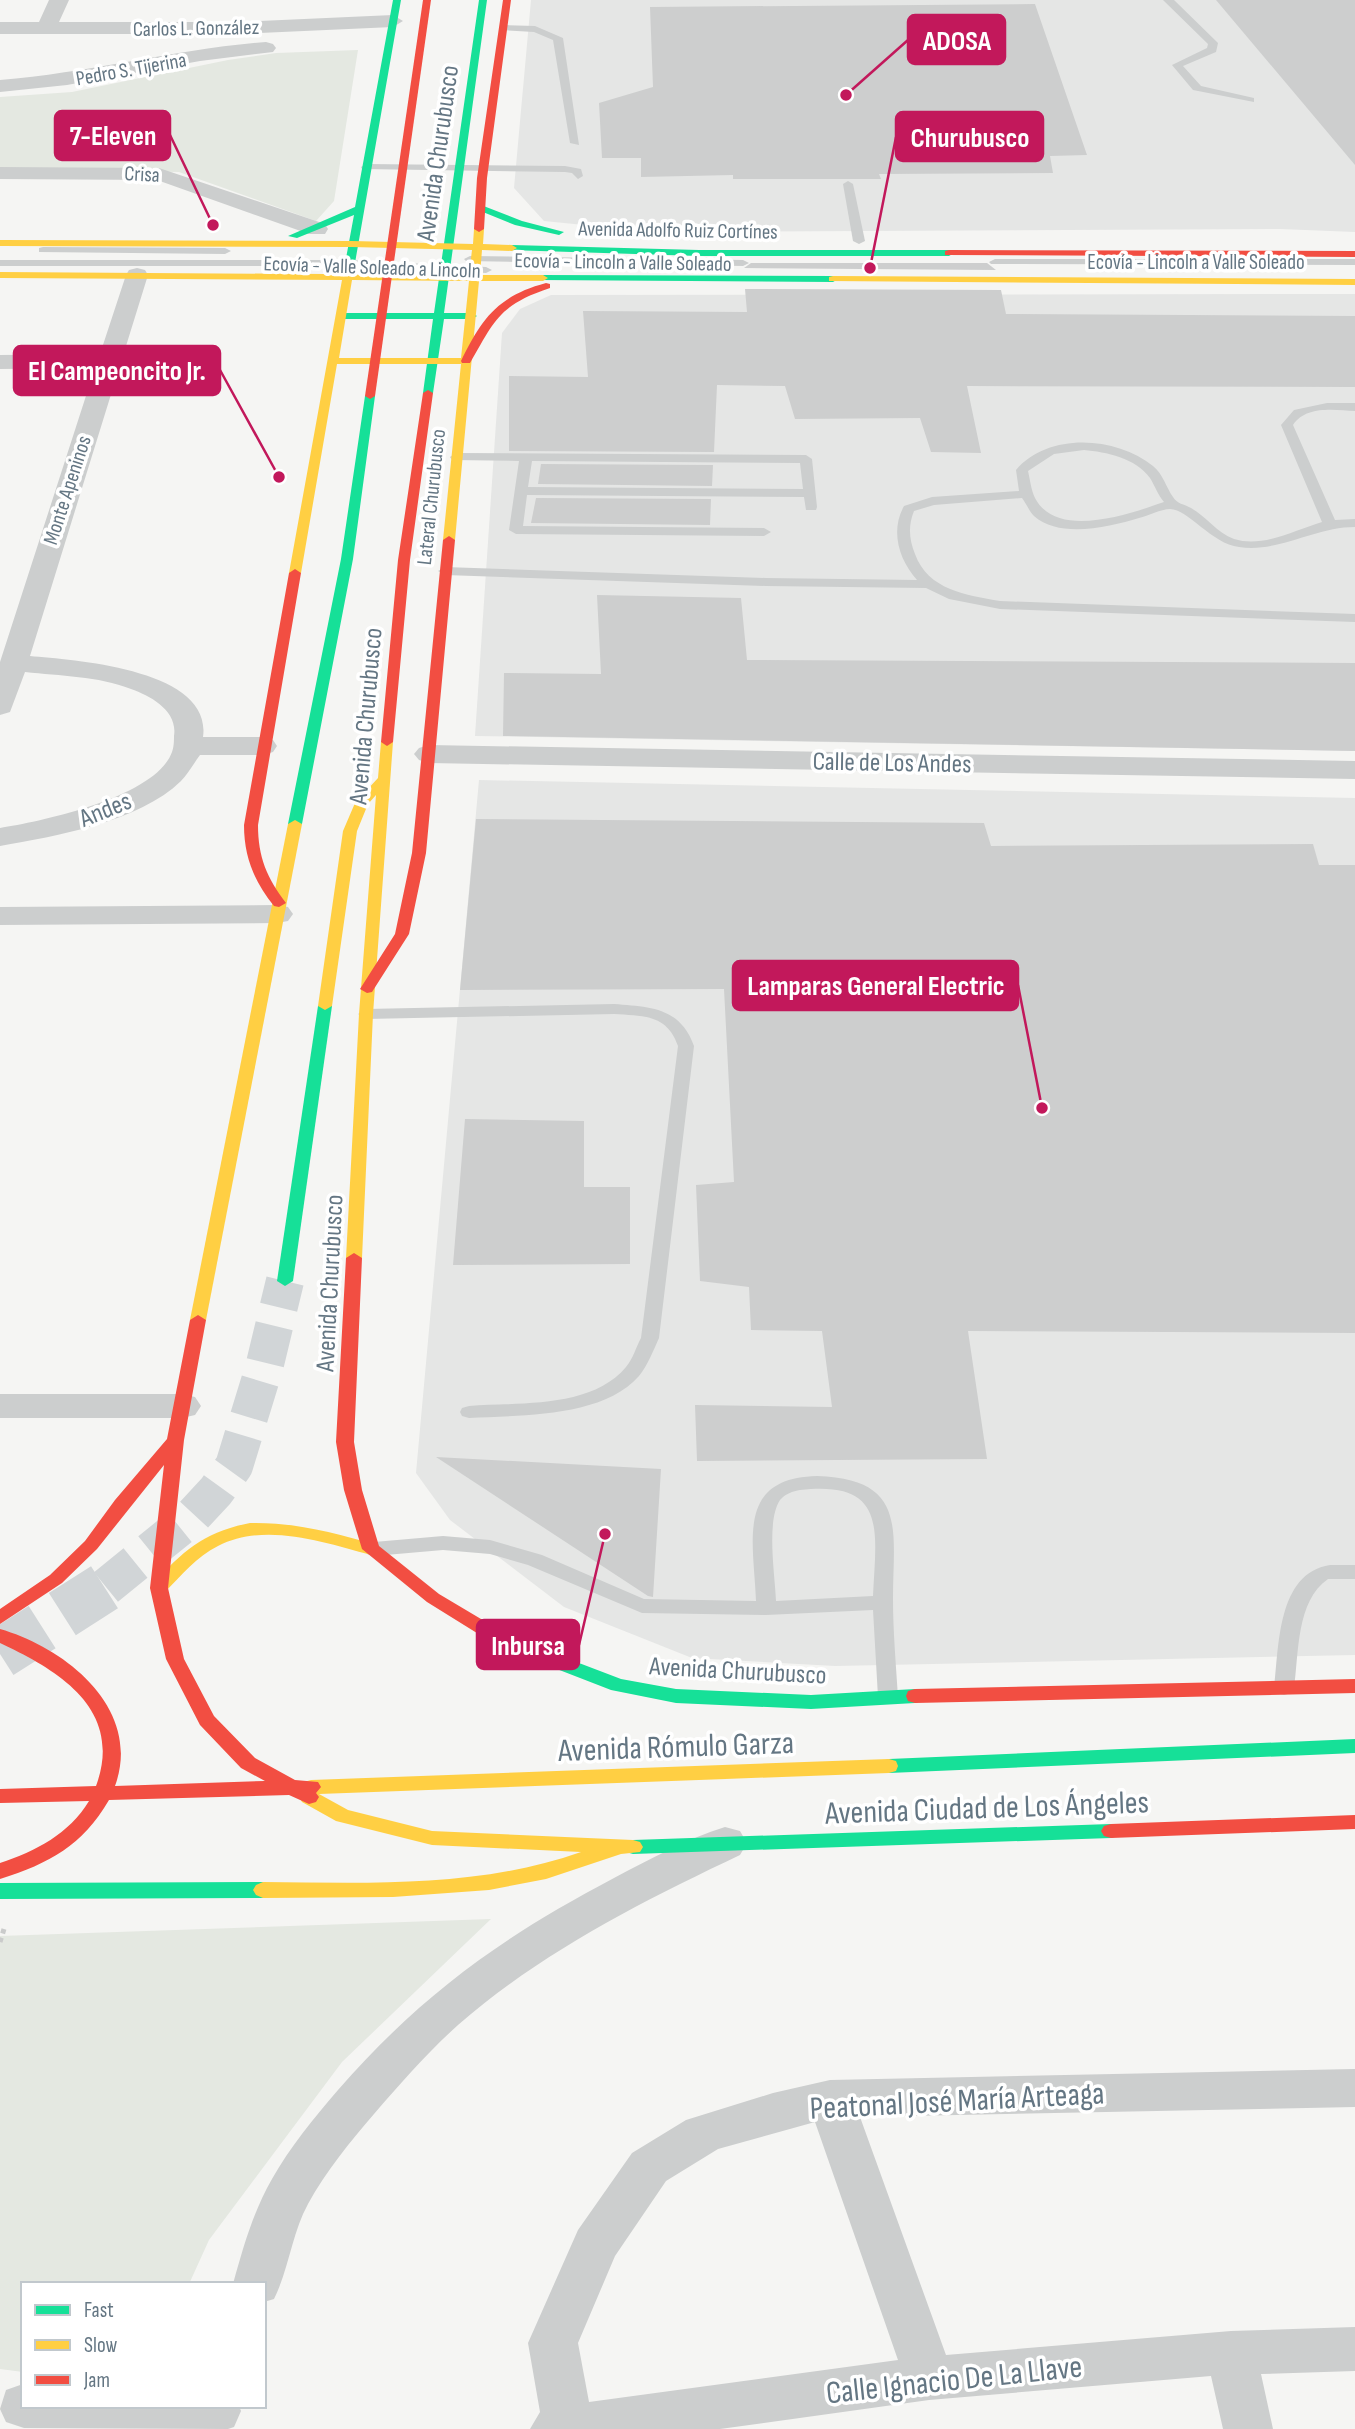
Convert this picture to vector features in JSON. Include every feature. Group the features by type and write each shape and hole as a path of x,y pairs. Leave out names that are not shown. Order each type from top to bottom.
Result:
{"main road":[{"path":"278,909 259,878 249,850 252,811 359,209 381,43 393,22 397,0"},
{"name":"Avenida Churubusco","path":"427,0 424,38 347,559 179,1423 159,1588 175,1659 207,1720 248,1763 343,1816 432,1838 620,1847"},
{"name":"Avenida Churubusco","path":"483,0 404,560 367,989 345,1442 353,1490 371,1549 433,1598 507,1643 618,1685 676,1696 811,1703 888,1697 1355,1686"},
{"name":"Lateral Churubusco","path":"367,989 402,934 419,853 477,263 482,172 507,0"},
{"path":"481,208 538,229 587,235 709,241 1355,242"},
{"path":"269,243 317,229 359,209"},
{"name":"Avenida Adolfo Ruiz Cortínes","path":"0,243 269,243 349,259 477,263 608,280 1355,282"},
{"name":"Avenida Adolfo Ruiz Cortínes","path":"0,275 137,275 349,259 477,263 713,253 1355,254"},
{"path":"333,361 466,361 486,320 500,303 524,291 549,285 608,280"},
{"path":"340,316 472,316"},
{"path":"285,1281 350,831 355,812 366,795 383,780"},
{"path":"0,1618 56,1579 91,1545 179,1423"},
{"path":"159,1588 196,1552 214,1540 240,1532 301,1532 371,1549"},
{"path":"0,1635 46,1659 77,1681 100,1705 113,1733 115,1765 100,1805 80,1828 58,1845 0,1871"},
{"name":"Avenida Rómulo Garza","path":"0,1796 502,1782 1355,1746"},
{"name":"Avenida Ciudad de Los Ángeles","path":"620,1847 917,1839 1355,1822"},
{"path":"0,1891 384,1890 469,1886 524,1877 620,1847"}],"street":[{"path":"46,29 60,0"},
{"name":"Carlos L. González","path":"0,29 235,28 393,22"},
{"path":"235,28 238,49"},
{"name":"Pedro S. Tijerina","path":"0,86 78,79 238,49 292,47"},
{"name":"Crisa","path":"0,173 159,174 317,229"},
{"name":"Monte Apeninos","path":"0,706 137,275"},
{"path":"0,362 108,361"},
{"path":"0,613 28,613"},
{"path":"14,663 81,670 137,682 164,695 181,709 190,725 190,746 263,746"},
{"name":"Andes","path":"0,837 82,820 124,804 169,776 190,746"},
{"name":"Calle de Los Andes","path":"429,754 1355,770"},
{"path":"0,915 278,909"},
{"path":"0,1406 179,1423"},
{"path":"258,2282 273,2229 293,2185 341,2119 409,2043 460,1999 522,1953 589,1910 726,1843"},
{"name":"Peatonal José María Arteaga","path":"561,2428 553,2343 595,2245 649,2167 703,2134 773,2112 830,2099 1355,2088"},
{"path":"830,2099 929,2378"},
{"name":"Calle Ignacio De La Llave","path":"561,2428 929,2378 1231,2353 1355,2349"},
{"path":"1231,2353 1248,2429"},
{"path":"0,2406 21,2406"},
{"path":"66,2408 216,2415"}],"lane":[{"path":"1168,0 1213,43 1212,50 1177,65 1191,84 1197,88 1250,100"},
{"path":"505,28 535,29 558,38 575,143"},
{"path":"365,173 482,172 577,181"},
{"path":"848,184 859,242"},
{"path":"0,251 349,259"},
{"name":"Ecovía - Valle Soleado a Lincoln","path":"0,262 349,259"},
{"name":"Ecovía - Lincoln a Valle Soleado","path":"1355,262 996,268 1355,274"},
{"name":"Ecovía - Valle Soleado a Lincoln","path":"477,263 743,268"},
{"path":"1331,524 1287,425 1297,412 1338,406 1355,407"},
{"path":"1172,504 1124,520 1076,526 1048,519 1037,511 1025,494 1021,470 1046,452 1063,447 1111,450 1148,468 1158,478 1172,504 1201,521 1225,540 1244,545 1279,540 1331,524 1355,523"},
{"path":"456,457 806,458 811,508"},
{"path":"526,457 516,530 764,532"},
{"path":"521,491 810,493"},
{"path":"1025,494 932,501 909,509 904,518 902,534 915,572 945,593 1000,605 1355,618"},
{"path":"445,571 766,582 930,584"},
{"path":"366,1014 614,1009 653,1013 671,1020 683,1031 686,1046 650,1338 632,1373 607,1391 571,1404 469,1412"},
{"path":"766,1608 765,1518 772,1497 782,1488 819,1481 859,1489 869,1494 879,1508 884,1546 883,1603 888,1697"},
{"path":"371,1549 443,1543 490,1547 535,1560 642,1606 766,1608 883,1603"},
{"path":"1283,1688 1298,1597 1309,1581 1324,1572 1355,1572"}],"shaded area":[{"path":"531,0 1355,0 1355,232 1280,229 654,232 544,221 514,188"},
{"path":"358,50 334,201 316,221 179,172 0,169 0,97 72,92 228,60 276,53"},
{"path":"1355,294 1355,751 475,736 502,333 520,309 551,295"},
{"path":"479,780 1355,798 1355,1655 835,1666 692,1658 564,1607 450,1520 416,1473"},
{"path":"491,1919 342,2062 209,2240 190,2282 21,2282 21,2372 0,2369 0,1936"}],"building":[{"path":"1216,0 1355,0 1355,165"},
{"path":"1035,4 1087,155 1050,156 1053,173 879,174 881,179 733,179 733,175 641,177 641,158 602,158 599,103 653,87 650,7"},
{"path":"751,263 987,263 996,270 744,268"},
{"path":"745,289 1001,290 1006,314 1355,316 1355,387 967,386 981,453 931,452 920,418 795,419 785,386 717,385 714,452 509,451 509,376 588,377 583,311 747,312"},
{"path":"541,464 713,465 712,486 538,484"},
{"path":"536,498 711,499 710,525 531,523"},
{"path":"597,595 741,598 747,660 1355,663 1355,751 503,736 504,673 601,674"},
{"path":"476,819 984,823 991,846 1313,844 1319,865 1355,865 1355,1333 968,1331 987,1459 697,1461 695,1405 832,1407 822,1331 751,1330 749,1287 700,1281 696,1185 734,1182 724,989 460,990"},
{"path":"465,1119 584,1121 584,1187 630,1187 630,1264 453,1265"},
{"path":"436,1457 661,1469 653,1597 648,1596"}],"tunnel":[{"path":"106,1587 191,1518 234,1466 264,1368 285,1281"},
{"path":"0,1654 108,1585"}],"traffic: fast":[{"path":"347,280 397,0"},
{"path":"428,393 483,0"},
{"path":"481,208 519,223 559,232"},
{"path":"293,236 359,209"},
{"path":"512,248 699,253 949,253"},
{"path":"543,278 833,279"},
{"path":"344,316 472,316"},
{"path":"295,824 347,559 370,396"},
{"path":"285,1281 325,1006"},
{"path":"537,1654 618,1685 676,1696 811,1702 915,1696"},
{"path":"889,1766 1355,1746"},
{"path":"633,1847 1111,1831"},
{"path":"0,1891 263,1890"}],"traffic: slow":[{"path":"449,540 479,229"},
{"path":"0,243 352,244 512,248"},
{"path":"0,275 543,278"},
{"path":"833,279 1355,282"},
{"path":"295,573 347,280"},
{"path":"333,361 466,361"},
{"path":"354,1258 366,1014 387,742"},
{"path":"325,1006 350,831 362,803 381,781"},
{"path":"198,1320 295,824"},
{"path":"159,1588 204,1545 231,1533 250,1529 291,1530 371,1549"},
{"path":"311,1787 889,1766"},
{"path":"309,1797 343,1816 432,1838 633,1847"},
{"path":"263,1890 393,1890 457,1886 546,1871 619,1847"}],"traffic: jam":[{"path":"370,396 427,0"},
{"path":"479,229 482,178 507,0"},
{"path":"949,253 1355,254"},
{"path":"466,361 496,312 516,297 546,286"},
{"path":"387,742 404,560 428,393"},
{"path":"367,989 402,934 419,853 449,540"},
{"path":"279,903 257,867 252,847 251,825 295,573"},
{"path":"354,1258 345,1442 353,1490 371,1549 433,1598 507,1643 537,1654"},
{"path":"198,1320 175,1440 159,1588 175,1659 207,1720 248,1763 309,1797"},
{"path":"0,1618 56,1579 91,1545 121,1504 175,1440"},
{"path":"0,1635 36,1653 81,1683 103,1712 111,1733 113,1754 110,1775 102,1795 91,1814 76,1830 45,1853 0,1871"},
{"path":"915,1696 1355,1686"},
{"path":"0,1796 311,1787"},
{"path":"1111,1831 1355,1822"}],"place":[{"name":"ADOSA","path":"846,95"},
{"name":"7-Eleven","path":"213,225"},
{"name":"Churubusco","path":"870,268"},
{"name":"El Campeoncito Jr.","path":"279,477"},
{"name":"Lamparas General Electric","path":"1042,1108"},
{"name":"Inbursa","path":"605,1534"}]}
